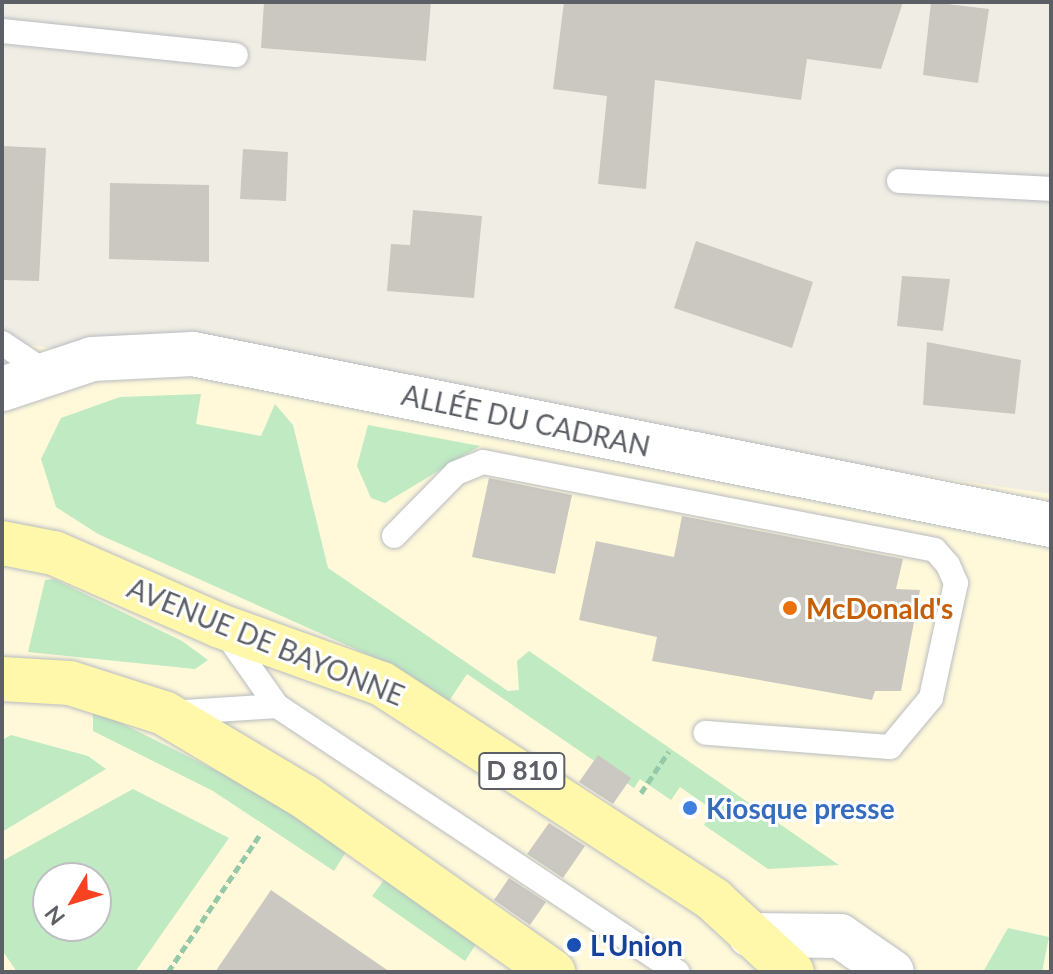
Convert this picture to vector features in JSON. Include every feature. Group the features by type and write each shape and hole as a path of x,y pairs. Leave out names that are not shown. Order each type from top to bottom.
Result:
{"main road":[{"name":"AVENUE DE BAYONNE","path":"2,543 54,553 220,626 382,684 460,729 714,900 792,972"},
{"path":"2,679 70,683 164,713 305,797 553,972"}],"street":[{"name":"ALLÉE DU CADRAN","path":"2,389 92,359 193,354 1051,525"},
{"path":"750,935 840,936 892,972"}],"lane":[{"path":"2,31 236,55"},
{"path":"899,181 1051,189"},
{"path":"2,343 47,373"},
{"path":"394,536 456,473 483,462 935,550 948,565 956,583 931,698 890,747 706,733"},
{"path":"220,626 277,706 678,972"},
{"path":"164,713 277,706"}],"path":[{"path":"634,804 678,738"},
{"path":"168,972 259,836"}],"shaded area":[{"path":"2,341 1051,494 1051,972 2,972"}],"green space":[{"path":"201,394 196,424 261,436 275,404 293,425 328,568 508,691 519,690 517,661 529,651 839,865 768,869 704,825 713,810 680,787 671,800 640,779 634,788 467,674 449,701 378,659 98,534 56,507 41,459 61,418 120,397"},
{"path":"368,425 480,446 385,503 371,498 357,466"},
{"path":"54,579 182,641 208,660 195,669 28,652 45,580"},
{"path":"93,709 265,795 346,852 334,871 213,791 93,731"},
{"path":"11,735 88,756 106,769 2,832 2,740"},
{"path":"133,789 229,838 135,972 17,972 2,950 2,861"},
{"path":"384,880 476,944 465,961 372,896"},
{"path":"1008,928 1049,937 1042,972 983,972"}],"building":[{"path":"264,2 431,2 426,61 261,48"},
{"path":"564,2 903,2 881,69 807,59 801,100 655,80 646,189 598,184 607,96 553,89"},
{"path":"931,2 989,9 978,83 923,75"},
{"path":"2,146 46,148 39,281 2,280"},
{"path":"243,149 288,152 286,201 240,199"},
{"path":"110,183 209,185 209,262 109,259"},
{"path":"413,210 482,216 474,298 387,291 391,244 410,245"},
{"path":"696,241 813,282 792,348 674,308"},
{"path":"902,276 950,279 943,331 897,326"},
{"path":"927,342 1021,360 1015,414 923,405"},
{"path":"489,478 572,495 555,574 472,557"},
{"name":"McDonald's","path":"682,516 903,559 896,589 920,590 901,691 875,691 872,700 652,661 657,637 579,620 596,541 674,557"},
{"path":"598,755 631,778 613,804 579,782"},
{"path":"549,823 585,846 563,878 527,854"},
{"path":"509,878 546,902 530,925 494,900"},
{"path":"271,890 390,972 215,972"}],"place":[{"name":"McDonald's","path":"790,608"},
{"name":"Kiosque presse","path":"690,808"},
{"name":"L'Union","path":"574,945"}]}
